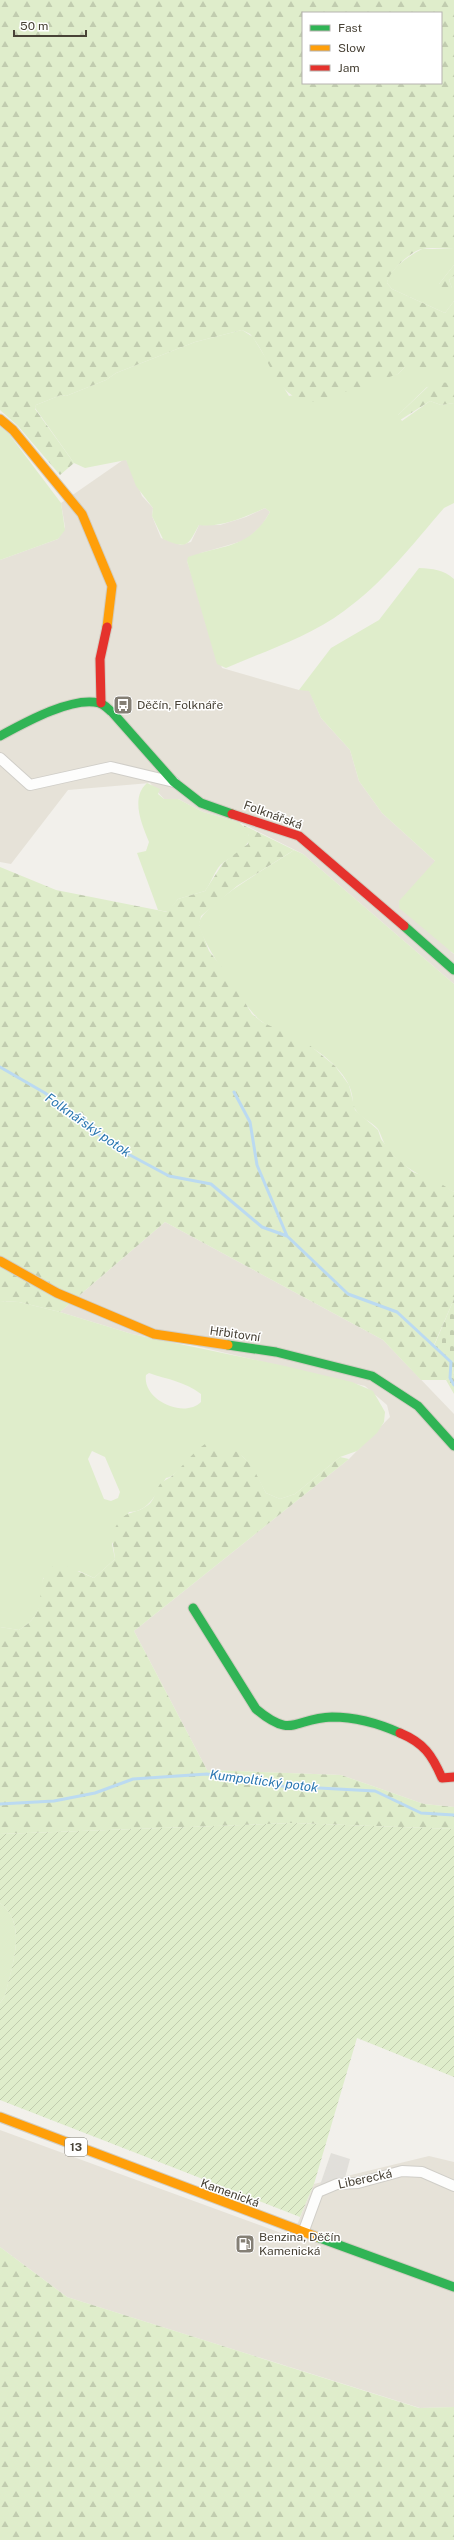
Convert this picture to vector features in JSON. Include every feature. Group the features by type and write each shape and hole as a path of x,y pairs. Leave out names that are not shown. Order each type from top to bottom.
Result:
{"street":[{"path":"0,419 14,430 82,514 112,586 111,607 100,659 101,703 83,703 64,708 37,717 0,736"},
{"name":"Folknářská","path":"101,703 112,712 174,782 201,802 299,836 454,970"},
{"path":"0,758 30,785 111,767 174,782"},
{"name":"Hřbitovní","path":"0,1262 57,1293 154,1334 276,1352 372,1376 418,1406 454,1446"},
{"path":"193,1608 256,1709 270,1722 285,1728 330,1717 347,1717 394,1731 418,1740 428,1750 442,1778 454,1777"},
{"name":"Kamenická","path":"0,2117 304,2233 454,2287"},
{"name":"Liberecká","path":"304,2233 318,2192 336,2184 358,2183 402,2171 422,2172 454,2186"}],"shaded area":[{"path":"123,460 126,460 129,465 142,496 153,508 152,516 161,538 181,545 191,542 199,525 220,525 246,517 265,508 270,512 262,525 246,540 201,553 187,561 222,668 299,690 309,690 321,718 350,750 359,781 382,813 435,861 451,952 454,954 454,984 303,854 239,822 203,812 178,799 164,799 150,783 68,790 11,864 0,862 0,560 58,539 65,527 61,503"},
{"path":"165,1222 383,1340 454,1414 454,1807 424,1804 341,1775 207,1770 134,1631 349,1459 390,1417 387,1405 365,1386 192,1345 132,1334 60,1312"},
{"path":"0,2130 292,2237 314,2184 429,2156 454,2162 454,2407 420,2408 67,2297 0,2247"},
{"path":"331,2153 350,2159 345,2178 325,2187 320,2185"}],"green space":[{"path":"0,0 454,0 454,249 430,248 412,253 396,267 387,283 392,289 445,313 454,301 454,367 405,367 398,374 316,402 302,400 291,395 283,387 250,334 242,330 195,342 116,373 106,380 66,396 61,395 36,405 35,409 74,463 60,475 18,426 0,410"},
{"path":"422,249 454,249 454,265 439,284 452,288 449,280 454,276 454,301 445,313 392,289 387,283 396,268 406,259"},
{"path":"454,265 454,276 449,280 452,288 449,293 439,289 439,284"},
{"path":"242,330 253,337 289,396 398,374 405,367 454,367 454,383 427,387 398,415 402,421 430,401 441,405 454,403 454,503 444,508 385,576 344,611 302,636 226,668 217,664 187,561 188,557 235,544 253,533 262,524 270,512 265,508 224,523 207,526 199,525 186,544 182,545 163,539 152,516 153,508 136,486 126,460 85,468 74,463 35,408 36,405 61,395 66,396 106,380 116,373 195,342"},
{"path":"433,382 454,383 454,403 441,405 430,401 397,422 398,415"},
{"path":"0,426 9,434 61,503 65,530 58,539 0,560"},
{"path":"419,568 442,571 454,579 454,954 399,908 399,901 435,861 382,813 359,781 350,750 321,718 309,691 299,690 331,648 379,620"},
{"path":"147,783 160,789 158,794 164,799 178,799 203,812 239,822 247,830 250,839 242,849 221,865 205,891 178,899 168,912 158,910 137,853 146,851 149,842 143,828 138,804 142,789"},
{"path":"243,825 294,850 237,886 201,916 199,925 209,951 228,975 252,1014 262,1022 308,1044 335,1066 349,1085 355,1110 378,1130 381,1139 394,1156 413,1172 435,1180 454,1192 454,1299 434,1345 451,1362 454,1375 446,1380 421,1380 383,1340 165,1222 60,1312 19,1302 0,1301 0,867 56,890 167,912 178,899 205,891 223,863 248,844 249,836"},
{"path":"294,850 303,854 454,984 454,1192 409,1169 394,1156 387,1148 378,1129 360,1115 353,1106 349,1086 345,1078 333,1064 316,1050 261,1021 236,990 206,943 199,923 203,915 213,905 241,884"},
{"path":"454,1299 454,1375 451,1362 434,1346"},
{"path":"0,1301 19,1302 60,1312 132,1334 285,1366 352,1382 373,1391 385,1412 384,1422 377,1433 357,1451 340,1457 295,1494 280,1499 266,1493 248,1463 240,1455 233,1452 224,1452 181,1469 170,1477 166,1478 147,1505 142,1509 129,1512 112,1544 115,1559 94,1578 79,1571 43,1578 41,1602 32,1620 19,1630 0,1627","holes":["149,1373 189,1386 201,1394 201,1402 194,1407 175,1408 157,1399 147,1384 146,1375","92,1451 105,1457 120,1492 118,1498 111,1501 104,1499 88,1459"]},
{"path":"454,1375 454,1394 446,1380"},
{"path":"205,1444 238,1452 252,1466 266,1493 280,1499 295,1494 340,1457 349,1459 134,1631 207,1770 341,1775 424,1804 454,1807 454,1829 293,1823 0,1834 0,1627 19,1630 30,1622 36,1614 39,1606 41,1589 46,1573 53,1566 63,1565 94,1578 115,1559 113,1534 120,1520 127,1514 139,1510 150,1503 154,1498 160,1484 172,1476 196,1451"},
{"path":"293,1823 454,1829 454,2077 357,2038 314,2184 300,2217 0,2100 0,2003 5,1996 14,1960 16,1934 14,1923 9,1912 0,1903 0,1834"},
{"path":"0,1903 9,1912 14,1923 16,1947 5,1996 0,2003"},
{"path":"0,2247 67,2297 419,2408 454,2407 454,2540 0,2540"}],"waterway":[{"name":"Folknářský potok","path":"0,1067 45,1093 115,1147 169,1176 211,1184 262,1227 287,1236 348,1294 397,1312 451,1362 450,1378 454,1385"},
{"path":"234,1092 250,1122 257,1165 287,1236"},
{"name":"Kumpoltický potok","path":"0,1804 54,1801 95,1793 133,1779 207,1774 281,1786 375,1791 421,1813 454,1815"}],"traffic: fast":[{"path":"0,736 35,718 62,707 76,703 99,703 104,705 112,712 174,782 201,803 232,814"},
{"path":"404,926 454,970"},
{"path":"228,1345 276,1352 372,1376 418,1406 454,1446"},
{"path":"193,1608 256,1709 268,1718 286,1725 294,1725 319,1718 350,1718 376,1724 400,1733"},
{"path":"317,2237 454,2287"}],"traffic: slow":[{"path":"0,419 13,430 82,514 112,586 107,627"},
{"path":"0,1261 57,1293 154,1334 228,1345"},
{"path":"0,2117 317,2237"}],"traffic: jam":[{"path":"101,703 100,659 107,627"},
{"path":"232,814 299,836 404,926"},
{"path":"400,1733 415,1741 431,1756 442,1778 454,1777"}],"place":[{"name":"Děčín, Folknáře","path":"123,705"},
{"name":"Benzina, Děčín Kamenická","path":"245,2244"}]}
